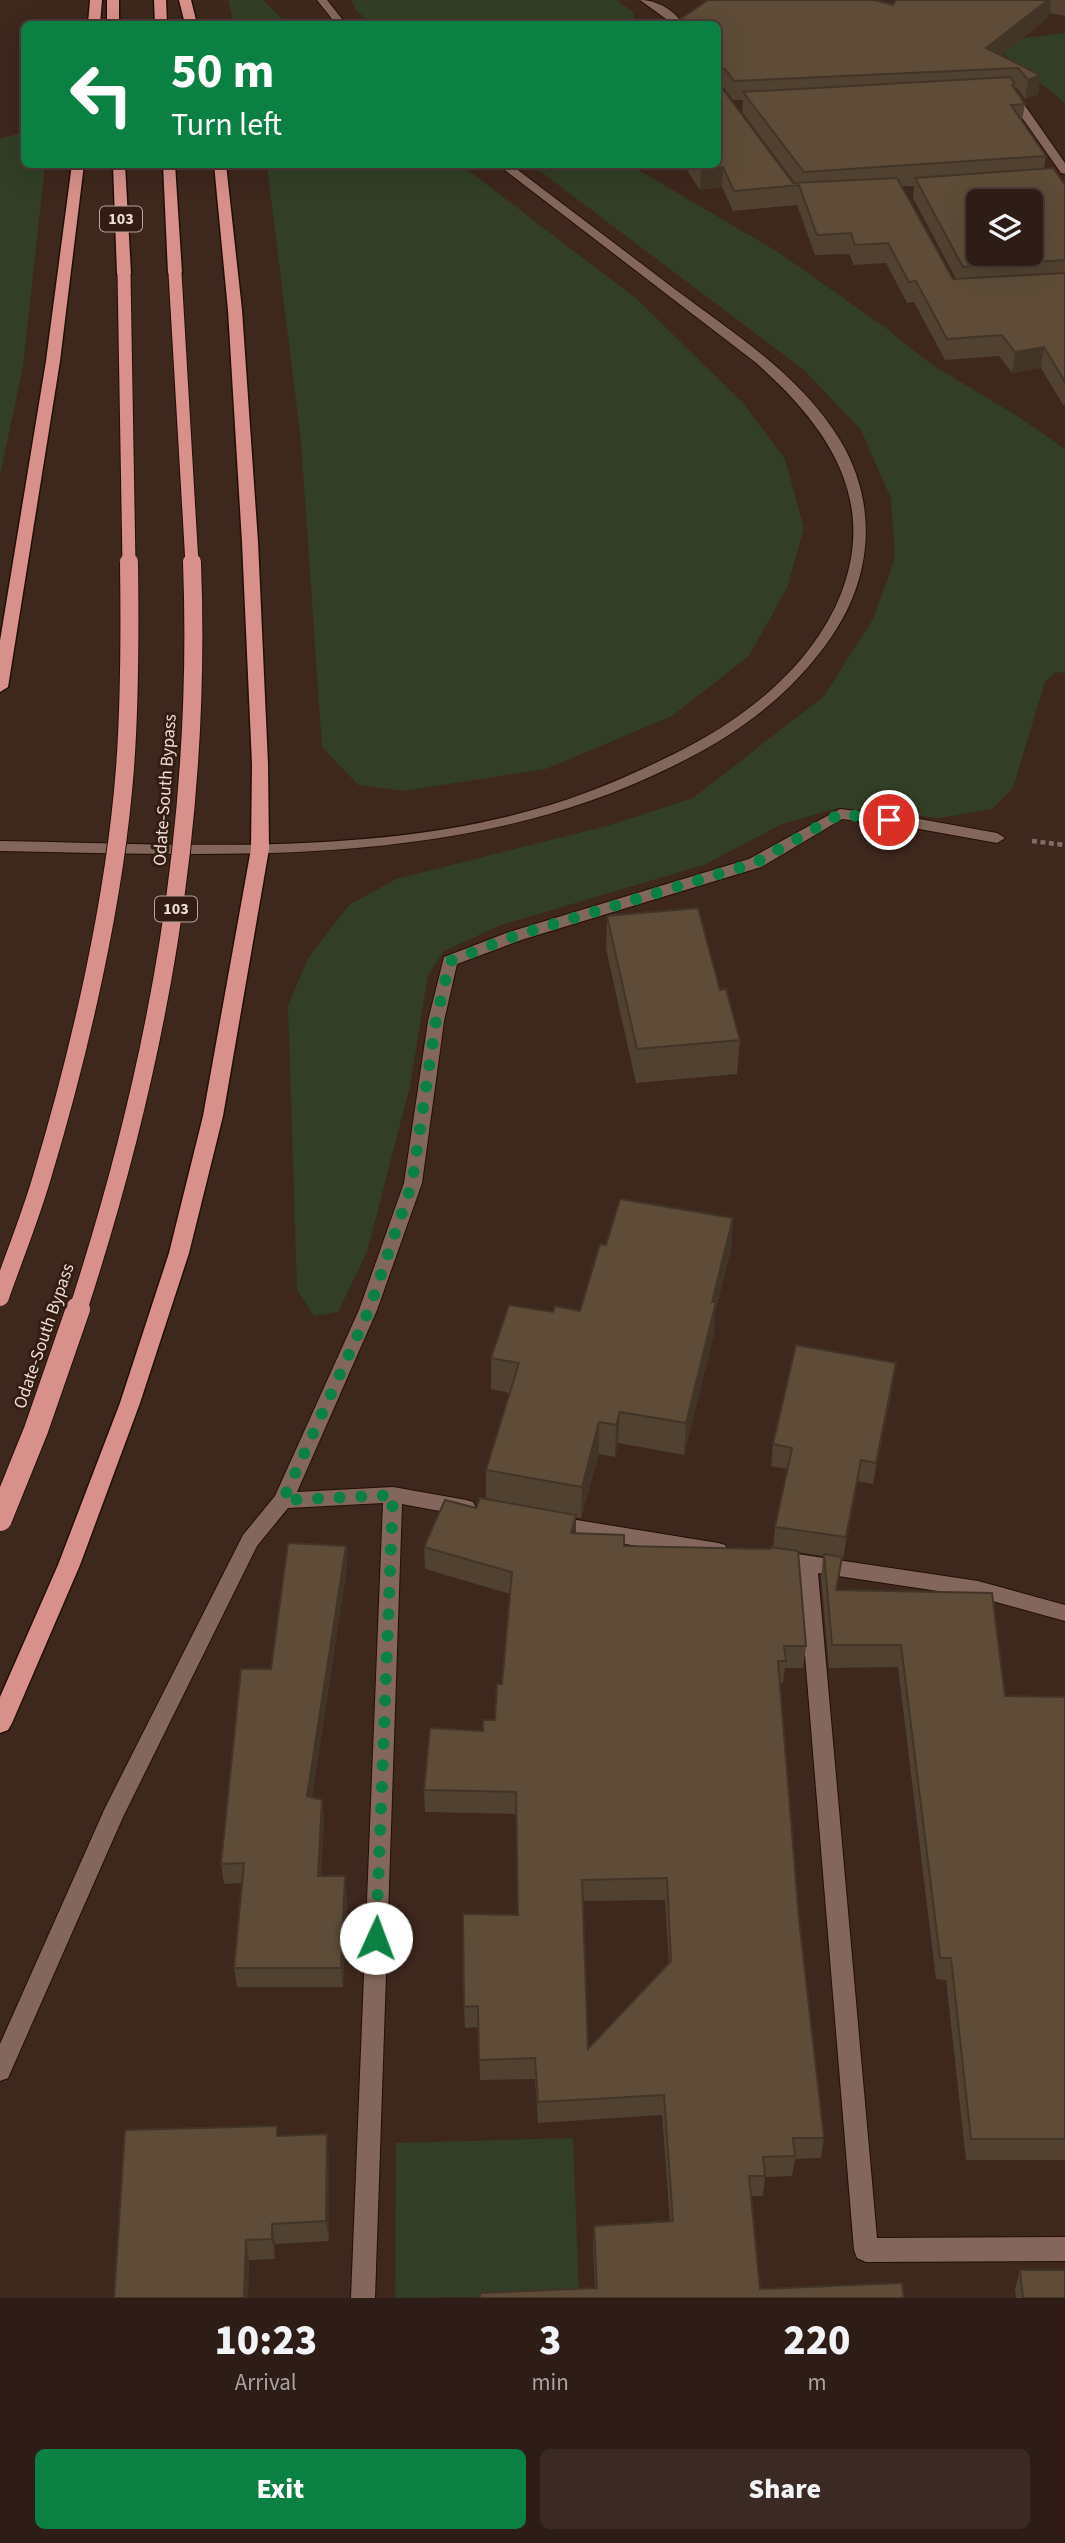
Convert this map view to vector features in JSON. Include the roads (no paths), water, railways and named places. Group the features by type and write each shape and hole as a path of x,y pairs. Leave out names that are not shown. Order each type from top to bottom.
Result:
{"highway":[{"path":"94,21 96,0"},
{"path":"113,0 113,21"},
{"path":"160,0 161,21"},
{"path":"185,0 190,21"},
{"path":"0,687 64,297 78,168"},
{"name":"103","path":"0,1297 41,1178 80,1034 108,899 125,771 131,646 124,274 118,168"},
{"name":"Odate-South Bypass","path":"0,1518 67,1340 119,1180 156,1026 178,898 190,777 194,661 169,168"},
{"path":"0,1723 69,1565 130,1403 180,1253 214,1116 260,849 260,764 250,542 235,310 220,168"}],"street":[{"path":"322,0 339,21"},
{"path":"645,0 676,21"},
{"path":"998,93 1012,92 1065,171"},
{"path":"0,846 260,849 408,839 506,823 594,798 670,765 737,725 784,685 820,645 847,602 860,555 861,513 852,475 833,439 809,408 736,340 507,168"},
{"path":"1051,182 1065,180"},
{"path":"0,2070 119,1803 250,1541 283,1500 369,1310 412,1183 436,1020 450,961 515,936 755,863 840,814 914,823 997,838"},
{"path":"283,1500 393,1495 486,1512"},
{"path":"363,2298 393,1495"},
{"path":"539,1521 740,1554"},
{"path":"780,1560 978,1589 1065,1613"},
{"path":"807,1563 866,2250 1065,2249"}]}
